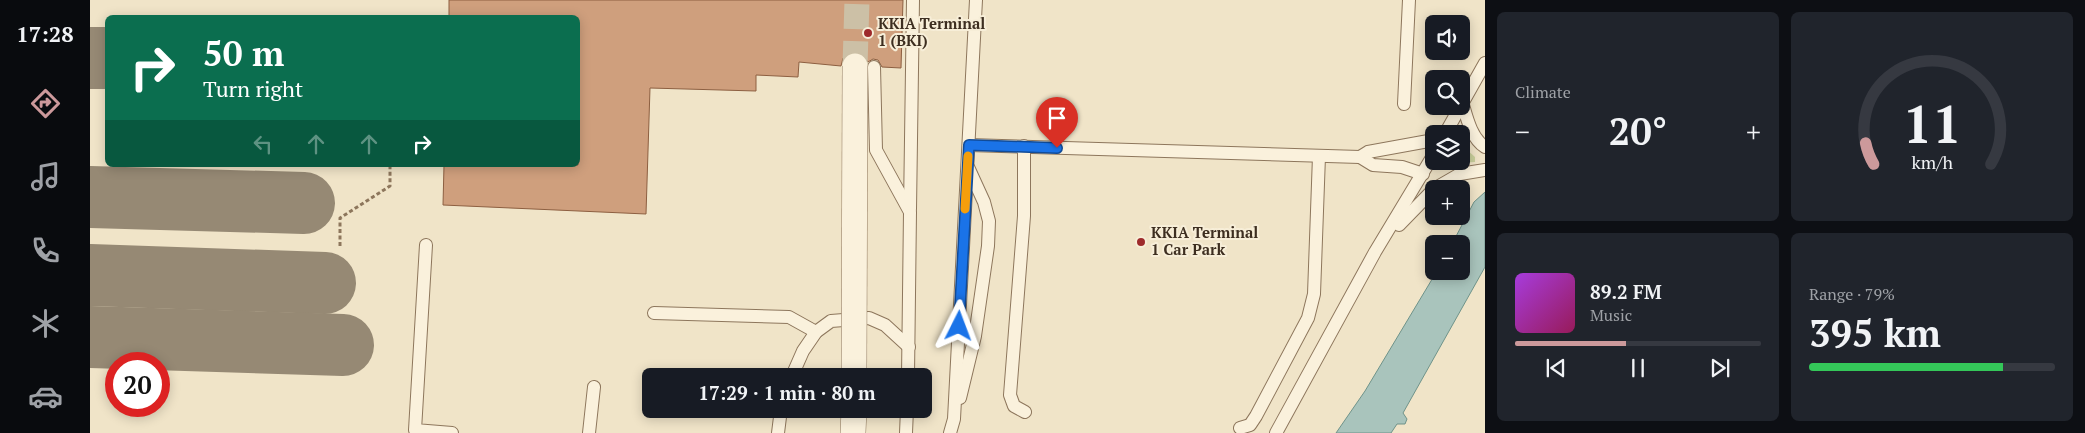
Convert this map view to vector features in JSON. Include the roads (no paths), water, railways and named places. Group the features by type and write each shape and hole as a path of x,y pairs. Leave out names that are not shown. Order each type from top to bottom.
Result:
{"street":[{"path":"854,368 865,67"},
{"path":"853,433 854,418"}],"lane":[{"path":"908,368 913,0"},
{"path":"954,419 976,0"},
{"path":"1404,104 1409,0"},
{"path":"1470,92 1485,63"},
{"path":"865,67 876,150 910,212"},
{"path":"1466,115 1480,144 1485,147"},
{"path":"1360,157 1368,152 1425,142"},
{"path":"969,145 1360,157 1373,165 1402,166 1422,174"},
{"path":"1024,146 1024,216 1010,395 1014,406 1025,412"},
{"path":"1240,428 1250,425 1256,416 1308,318 1314,294 1319,156"},
{"path":"950,433 975,336 988,246 989,221 984,202 967,164"},
{"path":"1276,433 1375,252 1425,169"},
{"path":"1450,180 1460,174 1485,170"},
{"path":"1375,252 1425,197"},
{"path":"426,245 413,432 452,433"},
{"path":"654,313 789,317 816,332"},
{"path":"795,368 803,350 816,332 831,321 869,318 885,325 909,347"},
{"path":"589,433 594,387"},
{"path":"778,433 780,418"},
{"path":"906,433 907,418"}],"water":[{"path":"1485,192 1485,267 1403,413 1407,419 1405,424 1397,424 1391,433 1336,433 1365,391 1432,280 1470,280 1470,235 1457,235 1462,225 1470,225 1470,210 1474,202"}],"tunnel":[{"path":"855,66 857,0"}],"place":[{"name":"KKIA Terminal 1 (BKI)","path":"868,33"},
{"name":"KKIA Terminal 1 Car Park","path":"1141,242"}]}
